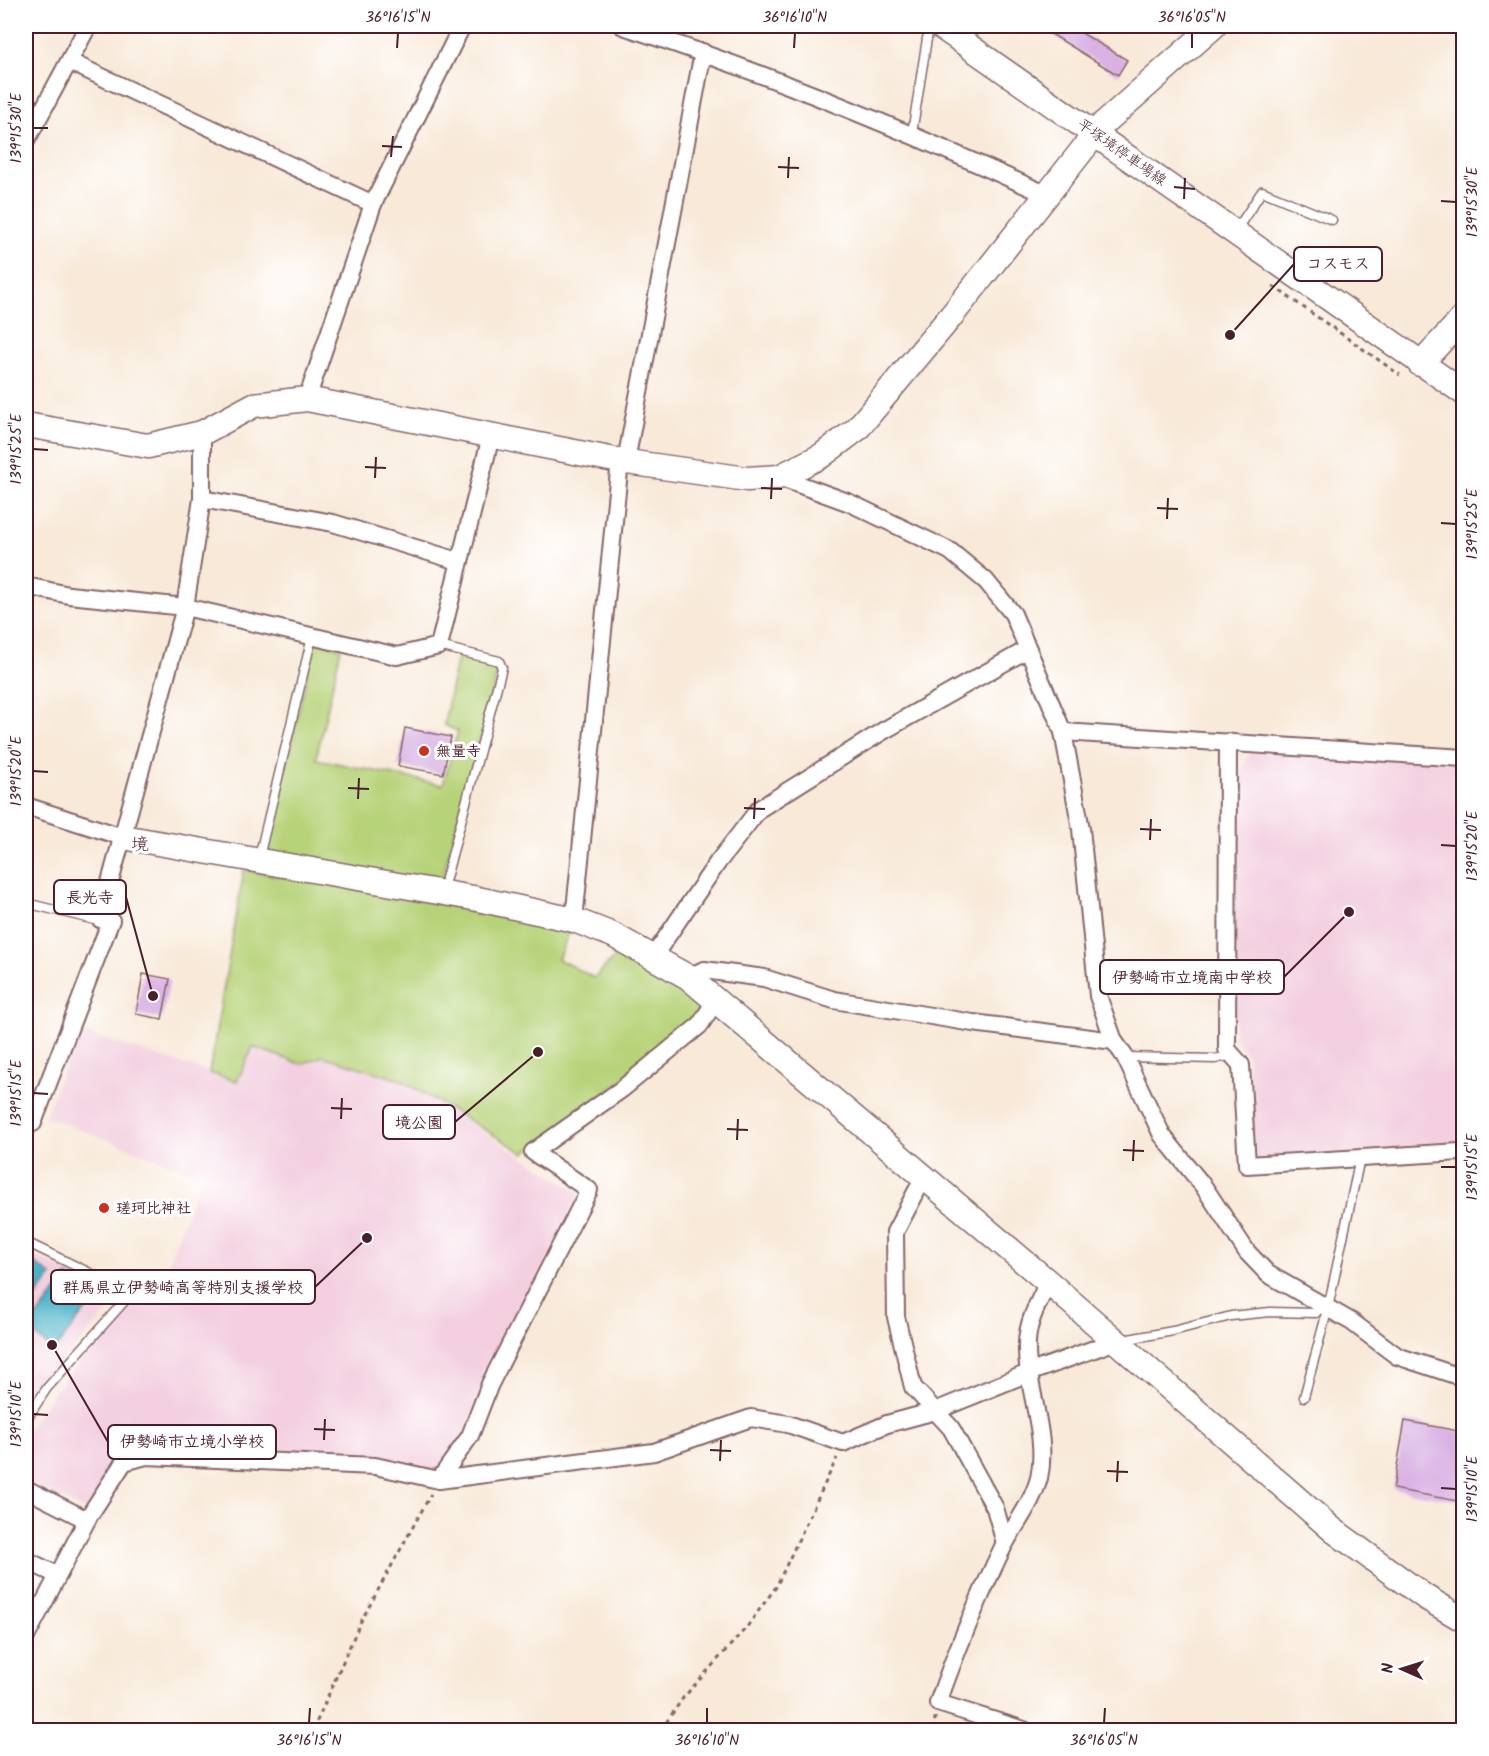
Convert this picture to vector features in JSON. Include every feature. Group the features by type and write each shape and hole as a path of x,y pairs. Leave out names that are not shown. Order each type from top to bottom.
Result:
{"street":[{"path":"26,141 88,26"},
{"path":"307,399 373,204 462,26"},
{"path":"623,26 703,52 912,133 1046,194"},
{"name":"平塚境停車場線","path":"940,26 1096,133 1464,393"},
{"path":"26,426 148,446 202,433 254,405 307,399 623,461 747,479 779,477 821,456 857,429 952,315 1096,133 1214,26"},
{"path":"574,920 623,461 703,52"},
{"path":"70,62 373,204"},
{"path":"1420,364 1464,317"},
{"path":"29,1121 111,920 100,919 185,607 202,499 202,433"},
{"path":"26,586 69,594 185,607 397,656 439,646 458,561 491,436"},
{"path":"779,477 850,503 950,551 993,589 1013,614 1063,732 1081,829 1098,996 1114,1041 1125,1057 1162,1135 1204,1187 1246,1252 1268,1274 1352,1322 1397,1356 1464,1378"},
{"path":"202,499 333,523 458,561"},
{"path":"653,957 718,862 759,810 884,731 1028,649"},
{"path":"1063,732 1464,758"},
{"path":"1228,742 1227,1049 1241,1065 1246,1165 1460,1152"},
{"path":"26,806 123,837 442,893 574,920 613,935 653,957 688,977 717,998 1333,1530 1425,1597 1464,1620"},
{"path":"688,977 704,970 764,978 834,1000 973,1023 1114,1041"},
{"path":"439,1480 470,1436 490,1384 589,1190 533,1152 622,1089 700,1025 717,998"},
{"path":"924,1177 895,1232 896,1317 913,1387 951,1428 995,1508 1005,1543"},
{"path":"1024,1731 938,1703 965,1626 1005,1543 1033,1497 1039,1476 1041,1453 1027,1343 1031,1317 1048,1282"},
{"path":"26,1637 87,1520 124,1462 146,1456 375,1466 439,1480 654,1452 751,1418 788,1424 843,1443 887,1424 935,1411 1116,1341"},
{"path":"26,1489 87,1520"},
{"path":"26,1560 57,1575"}],"lane":[{"path":"912,133 929,26"},
{"path":"1235,232 1262,191 1332,220"},
{"path":"258,861 312,637"},
{"path":"439,646 499,661 501,668 442,893"},
{"path":"26,903 95,920 100,919"},
{"path":"1125,1057 1215,1059 1233,1054"},
{"path":"26,1140 29,1121"},
{"path":"1304,1397 1360,1158"},
{"path":"26,1242 117,1286 129,1296 47,1388 26,1420"},
{"path":"1116,1341 1173,1331 1231,1316 1270,1311 1316,1313 1325,1307"}],"path":[{"path":"662,1731 683,1698 746,1628 776,1587 843,1443"},
{"path":"313,1731 360,1623 439,1480"}],"shaded area":[{"path":"1250,752 1463,763 1463,1145 1254,1160 1247,1055 1234,1039 1236,784"},
{"path":"78,1031 237,1081 253,1047 301,1064 322,1056 401,1080 580,1193 464,1432 436,1471 374,1461 140,1450 85,1510 26,1481 26,1432 56,1389 139,1295 160,1283 202,1176 45,1116"},
{"path":"26,1251 117,1296 117,1302 39,1387 26,1409"}],"green space":[{"path":"315,641 341,648 316,759 443,785 458,731 444,725 457,657 496,665 498,670 441,883 265,854"},
{"path":"244,870 572,926 558,959 594,978 624,948 703,998 692,1024 600,1098 524,1153 401,1080 323,1056 301,1064 253,1047 237,1081 209,1073"}],"water":[{"path":"30,1260 52,1276 33,1301 26,1295 26,1266"},
{"path":"68,1276 95,1298 54,1351 27,1329"}],"building":[{"path":"1038,26 1070,26 1127,60 1118,75"},
{"name":"無量寺","path":"405,728 451,737 443,774 398,766"},
{"path":"143,974 170,979 162,1019 136,1014"},
{"path":"1405,1421 1464,1432 1464,1471 1457,1501 1393,1489"}],"place":[{"name":"コスモス","path":"1230,335"},
{"name":"無量寺","path":"424,751"},
{"name":"伊勢崎市立境南中学校","path":"1349,912"},
{"name":"長光寺","path":"153,996"},
{"name":"境公園","path":"538,1052"},
{"name":"瑳珂比神社","path":"104,1208"},
{"name":"群馬県立伊勢崎高等特別支援学校","path":"367,1238"},
{"name":"伊勢崎市立境小学校","path":"52,1345"}],"district":[{"name":"境","path":"140,844"}]}
